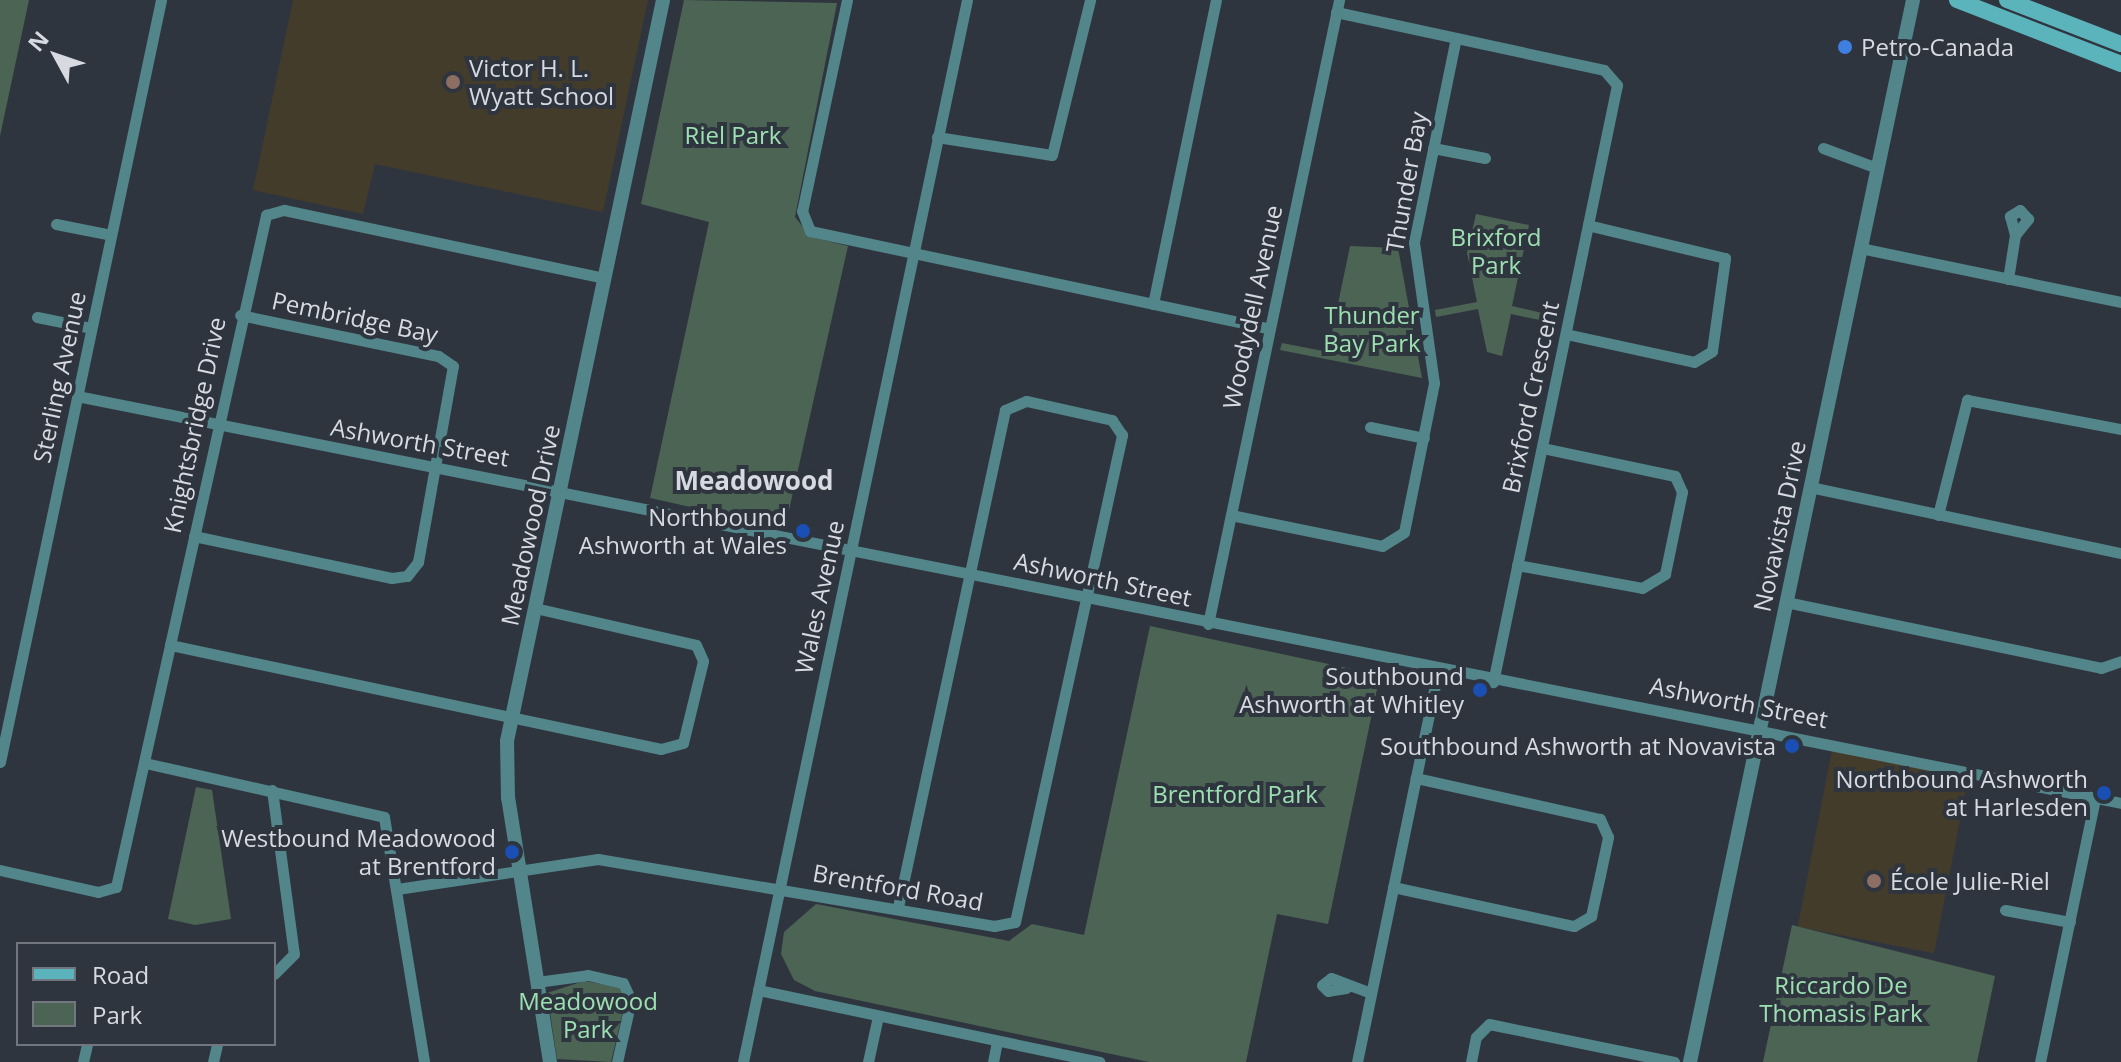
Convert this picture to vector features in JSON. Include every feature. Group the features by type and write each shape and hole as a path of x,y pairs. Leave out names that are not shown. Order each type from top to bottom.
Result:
{"main road":[{"path":"1957,0 1988,5 2121,64"},
{"path":"2007,0 2121,44"}],"street":[{"name":"Sterling Avenue","path":"0,762 161,0"},
{"name":"Meadowood Drive","path":"550,1062 506,778 512,718 663,0"},
{"path":"847,0 803,222 815,233 1270,329"},
{"name":"Wales Avenue","path":"743,1062 967,0"},
{"path":"937,137 1052,155 1090,0"},
{"path":"1153,304 1216,0"},
{"name":"Novavista Drive","path":"1690,1062 1913,0"},
{"path":"1338,6 1456,38"},
{"name":"Woodydell Avenue","path":"1208,624 1338,6"},
{"name":"Brixford Crescent","path":"1456,38 1612,76 1617,89 1493,682"},
{"name":"Thunder Bay","path":"1231,515 1392,544 1404,532 1434,375 1413,252 1456,38"},
{"path":"1433,148 1485,158"},
{"path":"1823,148 1877,168"},
{"name":"Knightsbridge Drive","path":"0,870 98,892 116,887 260,223 278,209 605,278"},
{"path":"56,224 111,235"},
{"path":"1566,334 1694,362 1712,351 1725,258 1588,225"},
{"path":"2008,279 2015,235"},
{"path":"1860,248 2121,302"},
{"name":"Pembridge Bay","path":"194,536 401,578 416,566 455,379 449,362 240,315"},
{"path":"37,317 91,328"},
{"name":"Ashworth Street","path":"77,396 436,470 561,487 1438,672 1760,727 2121,803"},
{"path":"1938,515 1967,400 2121,429"},
{"path":"898,907 1005,410 1026,401 1112,420 1122,435 1088,599"},
{"path":"1370,427 1424,438"},
{"path":"1517,565 1642,588 1665,574 1682,492 1675,476 1542,448"},
{"path":"1810,487 2121,553"},
{"name":"Brentford Road","path":"397,889 598,859 779,891 898,907 994,926 1020,918 1088,599"},
{"path":"1786,602 2101,668 2121,661"},
{"path":"170,645 667,750 688,733 703,661 696,645 535,608"},
{"path":"1357,1062 1438,672"},
{"path":"145,763 384,817 424,1062"},
{"path":"1393,887 1574,926 1591,916 1600,875 1608,837 1600,819 1416,778"},
{"path":"272,790 294,954 276,972"},
{"path":"2040,1062 2095,798"},
{"path":"2005,910 2070,922"},
{"path":"537,982 588,975 623,983 631,1000 617,1062"},
{"path":"1346,988 1371,993"},
{"path":"758,990 1100,1062"},
{"path":"868,1062 878,1016"},
{"path":"1471,1062 1476,1037 1489,1024 1674,1062"},
{"path":"993,1062 997,1041"}],"shaded area":[{"name":"Victor H. L. Wyatt School","path":"293,0 648,0 603,212 375,164 363,214 253,190"},
{"name":"École Julie-Riel","path":"1832,750 1968,777 1934,953 1798,927"}],"green space":[{"path":"0,0 29,0 0,136"},
{"name":"Riel Park","path":"684,0 837,3 795,217 811,237 848,246 785,528 650,498 709,222 641,204"},
{"name":"Brixford Park","path":"1476,214 1529,225 1512,306 1555,316 1554,323 1511,314 1502,356 1487,352 1478,309 1436,317 1435,310 1477,302 1467,253"},
{"name":"Thunder Bay Park","path":"1350,246 1398,248 1422,378 1280,350 1282,343 1328,352"},
{"name":"Brentford Park","path":"1150,626 1380,675 1328,924 1277,914 1246,1062 1149,1062 815,991 794,980 781,954 784,932 816,904 1009,941 1032,924 1084,935"},
{"path":"196,787 212,790 231,919 195,925 168,919"},
{"name":"Riccardo De Thomasis Park","path":"1792,925 1995,976 1977,1062 1763,1062"},
{"name":"Meadowood Park","path":"584,981 620,987 626,999 611,1062 557,1059 547,993"}],"place":[{"name":"Petro-Canada","path":"1845,47"},
{"name":"Victor H. L. Wyatt School","path":"453,82"},
{"name":"Northbound Ashworth at Wales","path":"803,531"},
{"name":"Southbound Ashworth at Whitley","path":"1480,690"},
{"name":"Southbound Ashworth at Novavista","path":"1792,746"},
{"name":"Northbound Ashworth at Harlesden","path":"2104,793"},
{"name":"Westbound Meadowood at Brentford","path":"512,852"},
{"name":"École Julie-Riel","path":"1874,881"}],"district":[{"name":"Meadowood","path":"754,481"}]}
